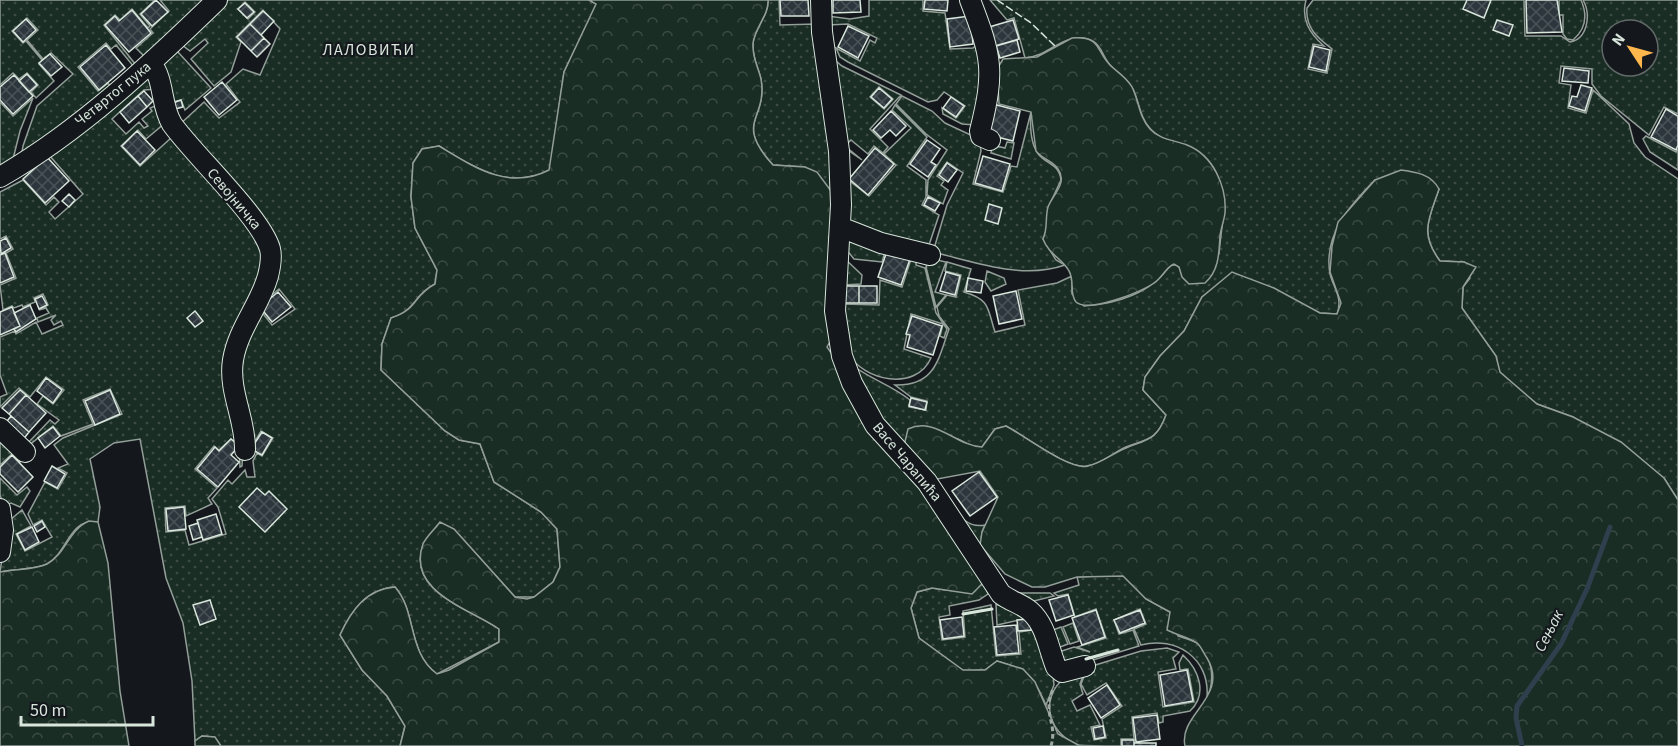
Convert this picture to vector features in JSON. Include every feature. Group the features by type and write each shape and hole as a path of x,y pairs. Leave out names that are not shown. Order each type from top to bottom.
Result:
{"street":[{"name":"Четвртог пука","path":"0,177 57,140 152,63 217,0"},
{"name":"Васе Чарапића","path":"821,0 822,32 839,151 840,227 835,311 837,338 852,383 875,425 927,482 1001,594 1028,609 1037,619 1056,667 1062,672"},
{"path":"970,0 991,70 985,135"},
{"name":"Севојничка","path":"152,63 160,76 163,105 172,124 258,227 270,251 268,277 238,340 233,362 234,387 245,450"},
{"path":"840,227 881,243 930,255"},
{"path":"0,428 25,452"},
{"path":"0,509 3,530 0,552"},
{"path":"1062,672 1085,666"}],"path":[{"path":"1051,746 1053,730 1047,714 1047,704 1062,672"}],"green space":[{"path":"0,0 155,0 140,14 150,26 148,28 132,9 120,20 115,15 104,25 136,65 134,67 116,45 111,49 106,43 78,67 98,91 108,83 110,86 26,152 22,152 37,106 73,74 51,53 43,59 27,40 38,30 27,18 12,31 23,43 26,41 42,60 39,64 54,81 36,98 31,92 38,85 27,73 19,79 13,73 0,85"},
{"path":"160,0 207,0 145,57 136,48 153,33 150,29 169,11"},
{"path":"227,0 589,0 597,4 564,72 550,170 535,176 520,178 492,174 465,162 439,146 422,149 413,163 411,197 415,228 437,270 435,284 422,293 406,311 391,318 382,344 381,370 445,431 459,440 480,444 494,482 541,512 557,529 560,567 553,582 534,597 515,597 454,529 440,523 423,545 420,561 424,575 432,587 444,597 499,629 499,642 437,674 427,665 421,655 407,608 395,587 376,592 361,603 349,618 340,635 362,670 387,696 405,726 400,746 221,746 214,737 202,736 195,741 192,681 183,623 166,578 140,439 114,443 90,459 100,507 98,522 80,525 74,530 60,552 47,564 0,572 6,533 3,509 10,520 22,510 31,526 16,534 25,551 52,537 42,520 33,525 28,514 45,482 58,489 67,473 58,468 68,464 54,445 63,438 122,414 110,389 83,400 93,424 61,436 53,426 28,446 26,445 50,420 55,424 59,420 37,404 43,396 53,404 64,390 46,377 30,397 19,388 0,407 0,397 7,394 0,375 0,337 15,331 16,334 36,322 42,334 63,325 61,321 54,325 51,320 56,315 38,322 37,318 49,313 46,308 39,310 48,305 43,294 34,298 35,302 23,307 22,305 14,308 12,306 3,310 0,285 16,278 6,253 13,249 6,236 0,239 0,192 23,180 46,205 54,197 59,202 49,212 55,219 83,194 49,155 152,73 157,79 160,103 157,89 144,90 112,119 126,134 139,122 144,128 148,126 142,119 152,111 150,108 160,104 171,129 171,136 164,124 146,139 138,130 121,146 140,166 171,138 179,138 237,203 260,242 265,260 264,277 235,340 230,362 229,375 241,440 242,466 240,467 239,446 231,439 219,450 214,446 195,469 217,488 208,498 212,504 186,516 185,506 165,508 166,532 185,530 189,545 226,534 218,507 212,499 228,480 232,484 245,470 247,477 255,477 253,461 257,453 262,456 273,438 261,431 250,450 239,393 238,363 247,328 257,306 272,325 295,309 279,289 261,304 259,302 270,274 272,257 264,229 177,127 204,102 219,118 240,102 226,84 243,69 260,75 280,29 263,10 236,37 241,42 231,72 214,86 191,59 208,43 205,39 190,51 182,45","holes":["245,2 255,12 248,19 238,9"]},
{"path":"589,0 768,0 753,43 762,93 753,129 761,150 773,165 805,167 817,172 837,199 831,340 827,347 983,575 982,584 972,594 932,588 917,592 911,608 919,638 963,670 985,670 997,661 1023,669 1035,682 1058,734 1080,746 400,746 405,726 387,696 362,670 340,635 349,618 361,603 376,592 395,587 407,608 421,655 427,665 437,674 449,670 499,642 499,629 444,597 432,587 424,575 420,561 423,544 440,522 454,529 515,597 527,599 534,597 553,582 560,567 557,529 541,512 494,482 480,444 459,440 445,431 381,370 382,344 391,318 406,311 422,293 435,284 437,270 415,228 411,197 413,163 422,149 439,146 465,162 505,177 534,176 549,170 564,72 596,4"},
{"path":"768,0 779,0 780,25 816,24 837,198 805,167 773,165 755,139 753,130 762,93 753,43"},
{"path":"869,0 923,0 923,11 945,13 950,49 973,48 981,41 983,52 975,125 962,124 943,114 942,108 956,118 965,106 944,92 937,100 928,102 840,57 836,48 860,61 870,40 875,43 877,38 848,24 828,25 828,16 850,19 869,16"},
{"path":"990,0 1306,0 1305,13 1308,25 1314,36 1324,46 1313,44 1308,69 1327,73 1332,49 1310,27 1307,8 1313,0 1524,0 1525,36 1561,36 1570,42 1581,36 1586,25 1587,12 1583,0 1678,0 1678,114 1664,107 1649,135 1601,96 1592,84 1592,69 1561,66 1559,83 1571,85 1568,108 1586,113 1593,90 1629,124 1634,143 1645,157 1678,179 1678,500 1664,478 1573,417 1537,404 1499,372 1496,356 1462,308 1463,287 1470,278 1464,262 1440,261 1430,242 1429,218 1439,189 1375,180 1340,222 1331,246 1330,274 1339,303 1337,314 1320,313 1232,273 1202,297 1184,331 1160,356 1145,377 1143,390 1166,415 1155,434 1146,440 1088,466 1080,466 1059,458 1006,426 995,429 982,447 974,447 958,439 903,450 891,437 848,362 910,400 909,407 926,410 927,401 911,397 895,385 919,381 927,376 938,361 949,329 939,316 937,307 947,295 956,297 961,275 945,271 947,262 971,269 964,292 984,302 995,332 1025,325 1018,290 1057,283 1072,276 1072,294 1084,306 1108,303 1143,290 1162,275 1170,265 1177,265 1181,269 1219,254 1223,194 1217,174 1210,162 1193,149 1164,139 1148,126 1131,85 1111,66 1093,41 1071,39 1041,54 1025,58 1014,18 1007,20"},
{"path":"1559,0 1581,0 1585,17 1583,27 1573,40 1567,39 1563,34 1563,15 1559,15"},
{"path":"1072,38 1094,42 1112,67 1128,81 1144,119 1154,133 1196,150 1204,156 1217,173 1224,193 1225,213 1217,261 1213,273 1205,283 1189,284 1182,277 1179,267 1174,264 1154,283 1127,296 1092,305 1082,305 1074,299 1069,271 1043,239 1048,207 1061,184 1061,174 1056,166 1036,151 1031,112 999,104 997,69 1003,59 1037,57"},
{"path":"177,51 211,88 185,110 181,100 173,102 162,64"},
{"path":"830,56 842,66 901,95 870,129 888,147 883,153 874,146 868,154 851,140 845,146 862,160 845,148","holes":["879,87 893,99 884,109 870,97"]},
{"path":"902,96 932,111 945,123 973,136 980,144 981,151 973,184 1003,192 1011,166 1017,167 1031,112 1031,134 1036,151 1056,168 1061,180 1048,208 1048,226 1043,239 1056,260 1065,265 1032,271 1015,270 933,252 947,205 963,173 947,162 937,176 944,181 941,185 948,190 943,204 927,195 928,180 947,150 926,134 896,104"},
{"path":"33,98 20,131 13,159 0,169 0,102 13,116"},
{"path":"895,105 927,137 907,166 926,180 926,197 922,205 939,215 927,251 849,225 847,179 869,196 896,165 884,154 911,128 892,110"},
{"path":"1646,136 1676,152 1678,149 1678,170 1650,152 1643,139"},
{"path":"1007,142 1014,143 1011,159 991,153 992,145 1005,148"},
{"path":"1401,170 1427,177 1439,189 1429,218 1430,242 1440,261 1464,262 1476,267 1463,287 1462,308 1496,356 1500,372 1537,404 1573,417 1621,442 1664,478 1678,500 1678,746 1185,746 1185,735 1189,724 1208,695 1212,684 1212,672 1207,658 1197,643 1167,630 1170,612 1146,599 1123,576 1077,577 1045,587 1032,587 1005,574 980,545 982,532 998,497 980,471 932,480 903,450 908,429 918,426 927,426 963,442 982,447 995,429 1006,426 1059,458 1080,466 1088,466 1151,438 1163,423 1166,415 1143,390 1145,377 1160,356 1184,331 1202,297 1232,272 1274,288 1320,313 1337,314 1341,303 1330,272 1332,246 1338,222 1375,180"},
{"path":"845,237 886,248 882,262 854,259 846,249"},
{"path":"912,256 916,256 916,265 925,268 936,313 947,329 944,338 940,336 943,324 911,314 904,349 931,358 924,369 914,376 889,379 865,370 855,363 848,353 839,318 843,257 862,275 861,284 844,285 844,304 879,305 880,280 902,287"},
{"path":"928,258 946,262 935,292 946,295 936,307 926,267"},
{"path":"987,271 1004,278 1006,284 991,291 985,282"},
{"path":"0,434 24,459 20,462 12,454 0,465"},
{"path":"0,478 17,495 27,487 30,491 20,507 11,503 4,506 0,495"},
{"path":"945,496 966,522 978,526 985,525 982,532 984,552"},
{"path":"89,521 98,522 108,563 120,691 129,746 0,746 0,572 47,564 59,554 76,530"},
{"path":"983,575 988,594 979,600 949,606 950,615 939,617 942,640 965,637 963,611 991,605 996,656 1021,654 1019,632 1032,630 1030,616 1053,673 1054,685 1046,705 1033,680 1016,667 997,661 985,670 963,671 919,638 911,608 917,592 932,588 946,590"},
{"path":"1124,576 1146,599 1170,612 1170,621 1178,636 1195,642 1202,648 1209,661 1212,676 1207,697 1203,671 1188,653 1166,644 1141,645 1134,629 1146,624 1140,609 1114,620 1119,634 1133,630 1139,646 1067,668 1056,653 1074,647 1090,652 1077,647 1106,638 1096,609 1075,617 1068,594 1058,596 1054,593 1079,585 1077,577"},
{"path":"1009,593 1050,593 1054,596 1030,602"},
{"path":"996,604 1023,614 1024,619 997,625"},
{"path":"1073,623 1079,641 1070,644 1063,627"},
{"path":"1061,627 1068,644 1055,649 1053,630"},
{"path":"1167,648 1179,652 1173,658 1176,669 1158,672 1163,707 1194,702 1188,669 1180,670 1179,663 1183,655 1197,675 1200,690 1196,704 1190,711 1163,716 1163,722 1159,723 1157,713 1132,717 1134,739 1121,739 1121,746 1078,745 1061,734 1051,718 1050,708 1054,690 1061,681 1083,676 1080,684 1083,694 1072,701 1077,711 1090,705 1100,725 1091,727 1094,740 1106,738 1102,719 1122,706 1106,683 1087,695 1081,684 1085,674 1094,672 1093,668 1089,667 1141,651"},
{"path":"202,736 215,737 221,746 195,746 195,741"}],"building":[{"path":"156,0 168,12 152,26 141,14"},
{"path":"780,0 808,0 809,16 781,16"},
{"path":"833,0 860,0 861,12 833,13"},
{"path":"925,0 948,0 947,11 924,9"},
{"path":"1467,0 1491,0 1484,18 1463,9"},
{"path":"1526,0 1557,0 1562,32 1527,33"},
{"path":"245,3 254,12 247,18 238,9"},
{"path":"132,10 151,33 129,52 105,25 115,16 119,21"},
{"path":"263,11 274,21 261,35 250,24"},
{"path":"970,16 973,44 950,47 947,19"},
{"path":"26,19 36,30 23,42 13,31"},
{"path":"1013,20 1019,39 995,46 989,27"},
{"path":"1497,20 1513,25 1509,36 1493,30"},
{"path":"250,24 264,38 251,51 237,37"},
{"path":"848,26 869,36 858,58 838,47"},
{"path":"264,38 270,44 257,57 251,51"},
{"path":"1017,40 1020,52 1000,58 996,46"},
{"path":"106,45 125,68 99,90 80,67"},
{"path":"1314,46 1330,50 1326,71 1309,67"},
{"path":"50,54 62,67 51,76 39,63"},
{"path":"1564,68 1589,71 1588,83 1562,81"},
{"path":"27,74 37,85 29,92 19,81"},
{"path":"14,75 33,96 13,114 0,100 0,87"},
{"path":"222,82 237,100 219,115 204,97"},
{"path":"1581,85 1592,88 1585,111 1569,106 1572,96 1577,97"},
{"path":"879,88 892,99 884,108 871,97"},
{"path":"144,91 153,101 147,107 138,96"},
{"path":"138,96 147,107 129,123 120,112"},
{"path":"951,97 964,106 956,117 943,108"},
{"path":"181,100 183,107 175,109 173,103"},
{"path":"993,104 1020,111 1013,141 985,134"},
{"path":"1666,109 1678,116 1676,150 1651,137"},
{"path":"891,111 906,126 896,136 890,130 881,138 873,130"},
{"path":"137,131 155,150 140,165 122,146"},
{"path":"927,140 940,149 931,162 936,165 928,177 910,164"},
{"path":"875,148 894,164 868,195 849,179"},
{"path":"983,156 1010,164 1002,191 975,183"},
{"path":"47,157 69,181 45,203 23,179"},
{"path":"947,163 957,170 948,182 939,175"},
{"path":"69,194 75,200 69,207 62,201"},
{"path":"928,197 940,203 935,211 924,205"},
{"path":"989,204 1002,208 998,224 985,220"},
{"path":"6,238 11,248 1,254 0,241"},
{"path":"887,251 910,259 901,285 878,277"},
{"path":"5,253 14,277 0,283 0,255"},
{"path":"946,272 960,276 955,295 940,291"},
{"path":"968,278 983,281 981,293 966,291"},
{"path":"846,286 859,286 859,303 845,303"},
{"path":"859,286 877,286 877,303 859,303"},
{"path":"1016,291 1022,319 999,324 993,296"},
{"path":"278,292 291,307 272,322 260,307"},
{"path":"42,296 47,305 39,309 35,299"},
{"path":"30,305 36,319 16,332 14,329 20,326 14,313"},
{"path":"12,307 20,326 0,335 0,312"},
{"path":"195,311 203,321 195,327 187,318"},
{"path":"912,316 942,326 933,355 907,347 910,335 906,334"},
{"path":"46,378 62,390 53,403 37,391"},
{"path":"20,390 26,395 9,414 2,408"},
{"path":"110,390 120,414 95,425 85,401"},
{"path":"26,395 46,413 29,432 9,414"},
{"path":"911,398 927,402 925,410 909,406"},
{"path":"11,416 29,432 22,441 4,425"},
{"path":"53,427 60,436 45,448 38,438"},
{"path":"262,432 272,438 262,455 251,449"},
{"path":"231,439 239,446 231,455 239,462 218,487 197,469 215,447 219,451"},
{"path":"12,455 33,477 18,492 0,474 0,467"},
{"path":"52,466 65,474 57,488 44,481"},
{"path":"979,472 997,497 970,516 952,491"},
{"path":"257,488 265,495 269,491 287,509 265,532 239,507"},
{"path":"184,507 186,529 168,531 166,509"},
{"path":"216,514 222,534 203,540 197,520"},
{"path":"42,521 45,527 37,532 34,526"},
{"path":"198,523 202,537 193,540 189,526"},
{"path":"32,527 39,542 25,550 17,534"},
{"path":"1068,595 1074,615 1056,621 1049,600"},
{"path":"210,600 216,619 200,625 193,605"},
{"path":"1096,610 1105,637 1082,645 1072,618"},
{"path":"1140,610 1145,623 1120,633 1114,620"},
{"path":"962,617 964,636 943,639 940,620"},
{"path":"1030,619 1031,630 1018,631 1017,620"},
{"path":"1016,625 1019,653 997,655 994,627"},
{"path":"1187,670 1193,701 1165,706 1160,675"},
{"path":"1107,685 1120,705 1101,718 1088,698"},
{"path":"1157,715 1160,739 1136,742 1133,718"},
{"path":"1103,726 1105,737 1095,739 1093,728"},
{"path":"1122,740 1134,740 1134,746 1122,746"},
{"path":"1134,743 1156,743 1156,746 1134,746"}],"waterway":[{"name":"Сењак","path":"1522,746 1516,718 1517,706 1561,644 1587,589 1610,527"}],"fence":[{"path":"997,0 1031,23 1055,46"}],"wall":[{"path":"963,614 992,609"},
{"path":"1086,659 1118,650"}],"district":[{"name":"ЛАЛОВИЋИ","path":"369,50"}]}
